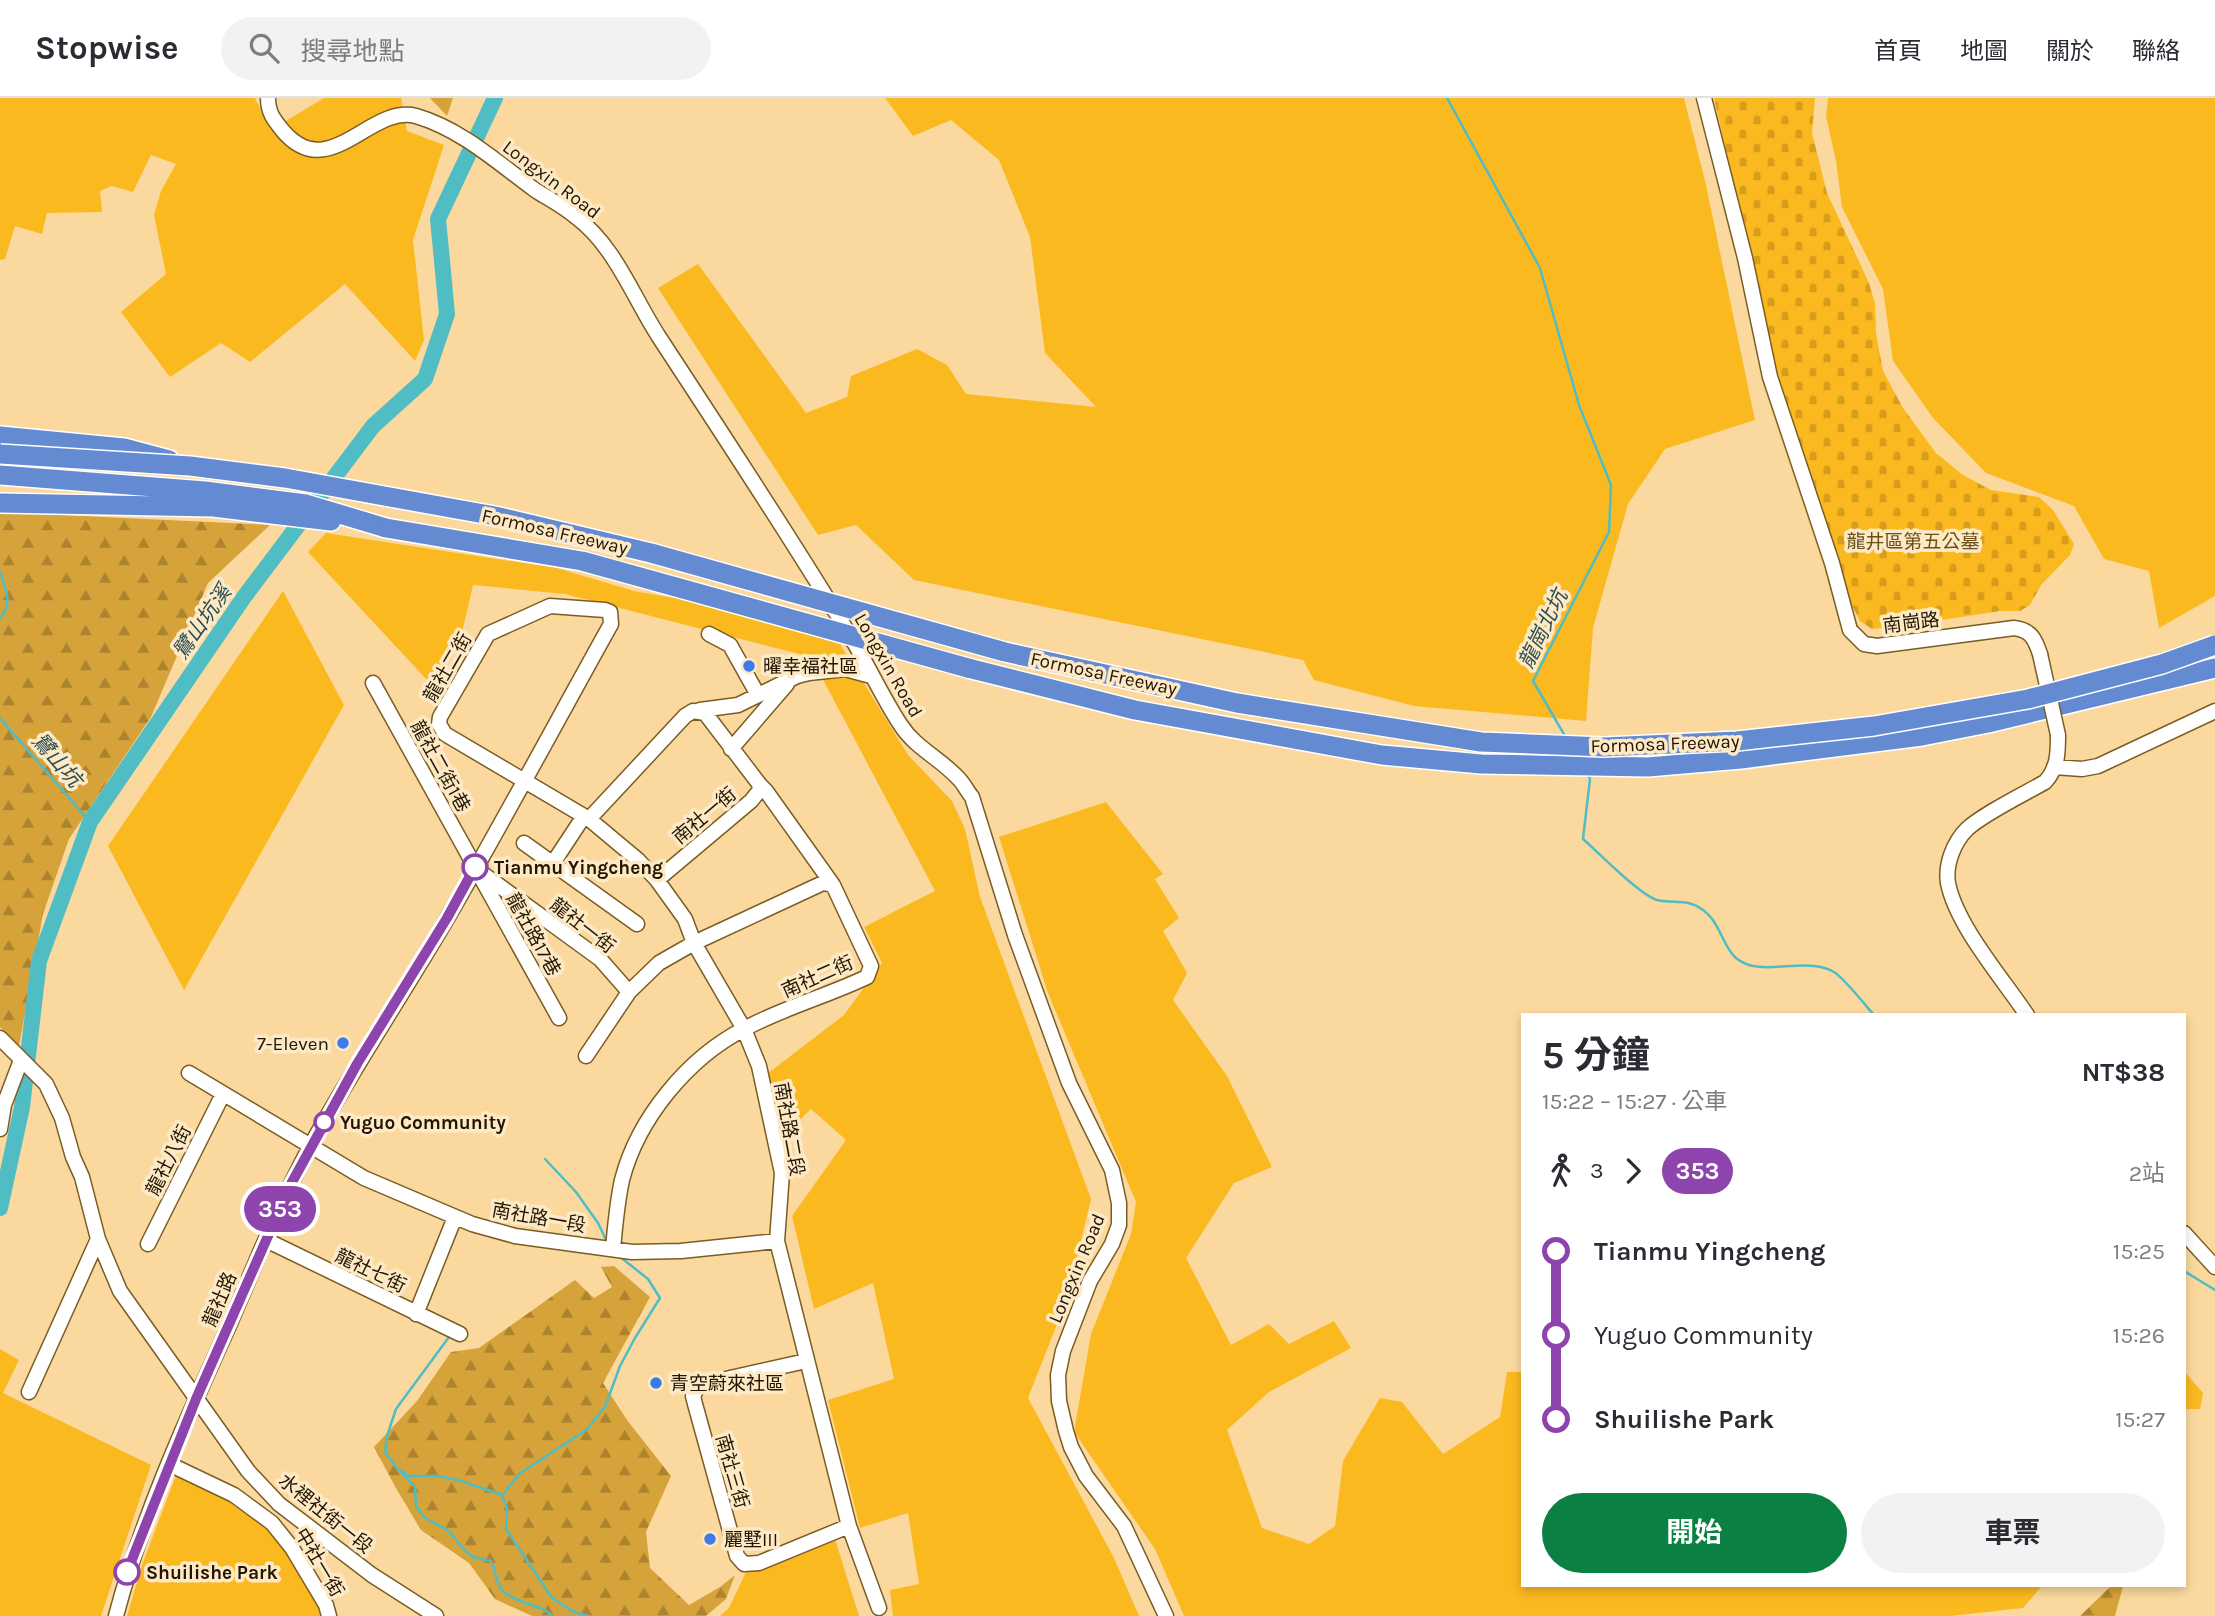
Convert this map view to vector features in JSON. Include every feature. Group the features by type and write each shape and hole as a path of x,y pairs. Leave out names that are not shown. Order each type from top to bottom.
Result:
{"highway":[{"path":"0,436 124,448 190,466"},
{"name":"Formosa Freeway","path":"0,454 190,466 285,478 495,516 651,553 1005,652 1237,703 1481,742 1604,747 1684,744 1874,726 2028,699 2162,664 2215,645"},
{"name":"Formosa Freeway","path":"0,475 209,499 306,504 386,528 582,561 968,668 1135,710 1382,755 1481,764 1648,767 1741,759 1909,738 1988,723 2215,668"},
{"path":"0,503 209,499"}],"street":[{"name":"Longxin Road","path":"268,98 271,116 296,143 308,148 334,147 400,114 418,117 456,135 498,161 578,218 608,251 655,330 838,615 901,726 913,741 958,778 972,797 1016,935 1069,1083 1112,1170 1119,1203 1119,1225 1112,1244 1090,1281 1063,1351 1058,1375 1059,1402 1071,1447 1086,1476 1124,1526 1167,1616"},
{"name":"南崗路","path":"1704,98 1745,258 1770,377 1832,563 1850,630 1864,644 1877,646 2014,628 2025,629 2034,638 2040,654 2058,735 2058,757 2054,767"},
{"name":"龍社二街","path":"475,867 611,624 610,612 550,606 488,634 440,717 439,724 445,734 524,779"},
{"path":"709,634 730,645 758,695"},
{"path":"553,863 587,818 685,716 693,711 738,705 795,677 836,669 872,676"},
{"path":"731,749 795,677"},
{"name":"龍社二街1巷","path":"373,684 475,867"},
{"name":"南社一街","path":"657,880 756,796 760,785 700,710"},
{"path":"2026,1013 1963,922 1948,882 1950,860 1957,842 1969,828 2045,782 2054,767 2082,769 2098,766 2215,711"},
{"name":"南社路二段","path":"524,779 587,818 629,852 657,880 685,919 694,943 744,1029 759,1066 782,1173 777,1241 849,1526 878,1608"},
{"name":"南社二街","path":"613,1249 615,1214 623,1178 634,1149 653,1114 692,1066 744,1029 867,977 871,966 833,886 760,785"},
{"path":"524,843 637,924"},
{"name":"龍社一街","path":"475,867 600,959 629,992"},
{"name":"龍社路17巷","path":"475,867 559,1018"},
{"name":"龍社路","path":"116,1616 127,1572 169,1464 266,1240 310,1147 475,867"},
{"path":"586,1056 629,992 659,963 694,943 823,883 833,886"},
{"path":"0,1038 21,1060 5,1105 0,1129"},
{"name":"水裡社街一段","path":"21,1060 46,1084 62,1118 99,1239 120,1291 248,1471 279,1504 372,1575 436,1616"},
{"path":"189,1073 310,1147"},
{"name":"龍社八街","path":"148,1244 223,1094"},
{"name":"南社路一段","path":"310,1147 364,1178 455,1217 515,1236 632,1252 681,1251 777,1241"},
{"path":"416,1314 455,1217"},
{"path":"2186,1235 2215,1267"},
{"path":"29,1392 99,1239"},
{"name":"龍社七街","path":"266,1240 460,1334"},
{"name":"南社三街","path":"806,1361 699,1385 693,1396 695,1404 737,1556 744,1564 759,1563 849,1526"},
{"name":"中社一街","path":"169,1464 234,1495 272,1524 292,1548 326,1605 329,1616"}],"green space":[{"path":"0,98 255,98 271,130 324,98 401,98 407,131 444,145 413,240 424,340 415,361 345,284 250,362 221,343 170,377 121,312 166,274 154,215 161,191 176,164 151,155 133,192 111,186 100,191 102,212 47,213 42,234 15,226 5,259 0,260"},
{"path":"430,98 453,98 447,116"},
{"path":"885,98 1684,98 1706,185 1755,420 1665,449 1628,504 1593,628 1586,721 1414,706 1314,680 1303,660 914,580 856,525 818,535 658,288 698,264 806,413 847,397 851,376 917,349 947,365 966,394 1096,407 1045,353 1030,237 999,160 951,120 913,136"},
{"name":"龍井區第五公墓","path":"1714,98 1815,98 1812,133 1827,193 1869,283 1875,304 1876,333 1883,371 1903,408 1936,453 1963,475 1991,490 2039,497 2053,510 2074,544 2070,555 2041,585 2030,605 2020,611 2000,611 1897,627 1872,629 1860,621 1828,551 1793,440"},
{"path":"1828,98 2215,98 2215,596 2159,628 2149,571 2104,559 2074,506 1986,473 1933,418 1893,361 1883,289 1842,207 1826,116"},
{"path":"0,512 270,525 208,583 151,717 69,839 43,914 19,1046 0,1027"},
{"path":"326,533 557,568 634,591 686,600 840,644 908,755 952,801 965,829 980,897 1091,1199 1068,1296 1028,1398 1114,1558 1139,1616 893,1616 890,1590 919,1584 908,1513 860,1528 828,1400 894,1379 873,1283 814,1309 792,1216 846,1140 811,1109 779,1140 767,1074 844,1015 882,963 864,927 935,891 811,657 565,594 473,585 461,637 449,657 428,681 308,552"},
{"path":"283,591 344,705 184,990 108,846"},
{"path":"1106,802 1163,874 1155,879 1179,918 1163,931 1187,973 1173,1000 1227,1076 1272,1167 1234,1183 1186,1258 1231,1345 1269,1324 1289,1344 1334,1321 1351,1348 1269,1392 1227,1430 1262,1528 1309,1544 1335,1526 1343,1461 1380,1398 1402,1402 1443,1454 1500,1417 1507,1372 1521,1372 1521,1587 2041,1587 2023,1608 1951,1616 1184,1616 1155,1549 1074,1432 1091,1334 1131,1234 1136,1202 1048,993 999,837"},
{"path":"614,1266 650,1297 603,1383 627,1420 671,1476 646,1532 650,1568 689,1605 735,1575 726,1599 706,1616 532,1616 495,1599 469,1563 421,1530 374,1447 417,1401 451,1352 479,1348 575,1280 594,1298 612,1287 601,1267"},
{"path":"0,1349 19,1360 3,1393 151,1465 101,1616 0,1616"},
{"path":"2186,1373 2203,1393 2200,1409 2186,1409"},
{"path":"180,1474 249,1513 285,1545 312,1588 320,1616 127,1616 142,1565 175,1478"},
{"path":"835,1539 859,1616 720,1616 729,1608 746,1572"},
{"path":"2110,1587 2123,1587 2115,1616 2080,1616"}],"waterway":[{"name":"鷺山坑溪","path":"0,1208 22,1107 39,961 90,822 244,597 373,426 425,379 447,314 438,219 495,98"},
{"name":"龍崗北坑","path":"1447,98 1540,268 1579,405 1611,485 1609,532 1533,681 1565,736"},
{"name":"鷺山坑","path":"0,572 7,602 0,618"},
{"name":"鷺山坑","path":"0,718 90,822"},
{"name":"龍崗北坑","path":"1588,775 1590,779 1583,839 1631,882 1657,900 1686,903 1703,910 1714,921 1732,953 1746,964 1758,967 1823,967 1834,972 1872,1013"},
{"path":"545,1159 576,1192 598,1223 607,1242"},
{"path":"503,1495 519,1474 586,1430 605,1407 620,1366 660,1298 648,1279 619,1256"},
{"name":"龍崗北坑","path":"2186,1272 2215,1290"},
{"path":"449,1337 396,1409 385,1452 397,1468 409,1476 437,1476 458,1480 502,1495 507,1509 506,1529 552,1598 572,1611 588,1616"},
{"path":"400,1471 415,1487 416,1506 424,1517 449,1531 473,1557 491,1561 498,1584 509,1596 543,1609 552,1616"}],"bus line":[{"name":"353","path":"127,1572 196,1399 291,1184 357,1064 447,918 475,867"}],"place":[{"name":"曜幸福社區","path":"749,666"},
{"name":"Tianmu Yingcheng","path":"475,867"},
{"name":"7-Eleven","path":"343,1043"},
{"name":"Yuguo Community","path":"324,1122"},
{"name":"青空蔚來社區","path":"656,1383"},
{"name":"麗墅III","path":"710,1539"},
{"name":"Shuilishe Park","path":"127,1572"}]}
